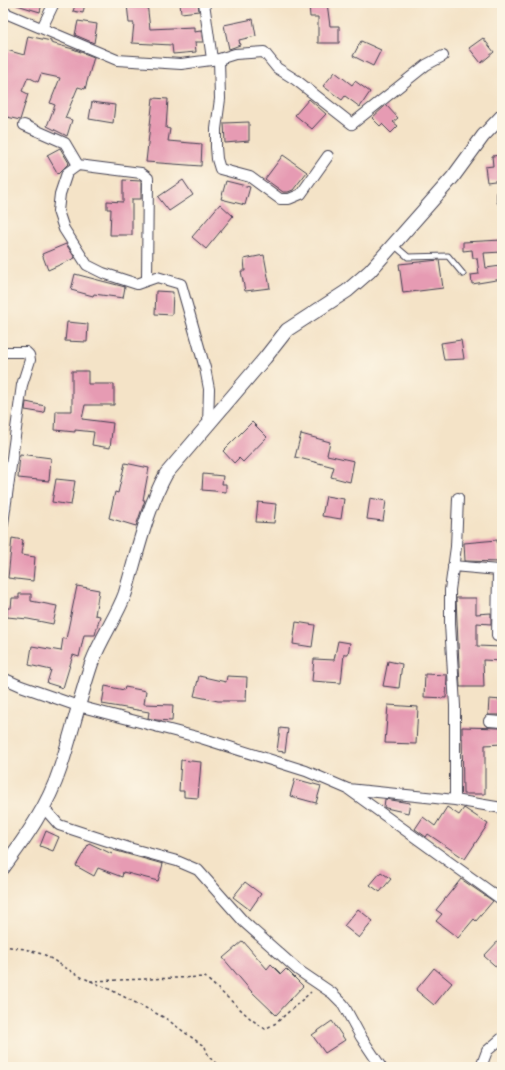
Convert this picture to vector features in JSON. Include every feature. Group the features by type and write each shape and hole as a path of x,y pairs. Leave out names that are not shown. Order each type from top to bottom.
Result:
{"street":[{"path":"42,28 54,3"},
{"path":"204,3 216,59 220,99 216,129 216,160 220,169 250,177 280,199 289,199 301,194 328,156"},
{"path":"3,12 117,60 181,64 216,59 235,54 264,52 277,68 296,80 352,124 426,65 443,56"},
{"path":"3,868 28,835 60,770 78,706 99,643 124,596 156,492 166,474 208,426 287,330 347,291 370,271 453,177 483,136 502,116"},
{"path":"24,125 65,143 78,165"},
{"path":"147,280 148,178 141,172 78,165 67,173 60,194 58,211 64,229 87,265 137,284 157,277 181,284 205,368 209,389 208,426"},
{"path":"502,194 502,200"},
{"path":"3,352 26,352 29,355 30,360 22,385 3,524"},
{"path":"455,800 455,706 450,624 450,590 458,498"},
{"path":"453,566 498,570 497,636 502,636"},
{"path":"3,678 78,706 201,738 306,771 348,789 502,900"},
{"path":"489,721 502,722"},
{"path":"348,789 455,800 502,808"},
{"path":"43,807 59,825 129,848 177,861 198,870 244,922 298,970 320,984 343,1004 361,1037 381,1067"},
{"path":"481,1067 487,1051 502,1038"}],"lane":[{"path":"393,245 408,257 448,256 462,274"}],"path":[{"path":"3,946 25,948 46,955 79,976 165,1018 184,1029 205,1047 209,1057 220,1067"},
{"path":"90,981 205,977 251,1019 265,1029 276,1023 320,984"}],"building":[{"path":"17,3 42,3 40,12 17,5"},
{"path":"76,3 85,3 83,13 73,11"},
{"path":"147,3 150,29 194,27 194,32 201,31 203,42 195,42 196,52 173,54 172,45 132,43 134,23 129,23 127,4"},
{"path":"180,3 198,3 199,11 181,13"},
{"path":"309,3 327,3 330,26 339,26 339,43 318,43 318,17 310,17"},
{"path":"253,19 256,36 239,40 240,45 229,49 224,25"},
{"path":"78,21 97,24 94,43 75,35"},
{"path":"28,36 51,41 51,43 94,57 85,89 78,87 65,118 72,120 67,136 47,126 55,105 50,103 60,78 41,74 38,82 28,77 22,91 28,94 20,120 3,116 3,49 24,55"},
{"path":"483,38 494,52 481,63 469,48"},
{"path":"361,41 381,50 373,66 353,56"},
{"path":"335,72 352,85 355,81 370,92 360,107 345,96 342,100 323,86"},
{"path":"153,98 168,99 166,128 170,129 168,141 202,144 201,166 146,162"},
{"path":"309,99 326,114 312,129 295,115"},
{"path":"92,102 115,105 113,123 89,119"},
{"path":"386,105 398,118 393,122 398,126 391,133 382,124 380,126 372,118"},
{"path":"249,122 249,141 225,143 224,123"},
{"path":"60,148 69,163 58,174 47,155"},
{"path":"283,155 307,172 293,190 288,192 283,192 265,179"},
{"path":"502,155 502,180 487,182 485,167 493,166 492,156"},
{"path":"123,180 141,181 141,199 132,199 132,235 110,235 111,209 107,209 107,201 123,202"},
{"path":"183,180 193,195 169,211 158,197"},
{"path":"226,181 250,187 245,205 221,199"},
{"path":"220,204 233,216 206,249 192,237"},
{"path":"502,240 502,252 484,253 486,268 501,266 502,279 472,284 471,275 479,274 477,258 473,258 472,250 463,251 463,242"},
{"path":"66,244 75,258 48,270 42,254"},
{"path":"264,255 270,288 245,291 241,271 245,271 244,259"},
{"path":"439,260 443,288 403,293 399,264"},
{"path":"75,274 125,287 123,298 94,294 93,296 71,290"},
{"path":"156,291 173,292 172,315 155,314"},
{"path":"67,322 88,324 87,342 65,341"},
{"path":"461,340 464,359 444,360 441,343"},
{"path":"72,371 88,371 88,384 114,384 114,405 85,405 82,419 113,423 110,448 92,445 94,432 55,430 56,411 72,411"},
{"path":"26,402 45,406 44,413 25,410"},
{"path":"252,422 267,437 243,462 239,458 234,463 223,451"},
{"path":"301,434 330,442 327,455 354,461 350,482 331,477 334,467 295,457"},
{"path":"20,454 51,458 49,481 18,478"},
{"path":"125,463 149,468 143,500 145,500 136,526 109,518 115,492 118,493"},
{"path":"203,474 223,476 222,484 226,484 226,492 202,490"},
{"path":"56,479 75,481 71,505 52,502"},
{"path":"326,496 344,499 341,519 322,516"},
{"path":"370,498 386,501 383,521 367,519"},
{"path":"258,502 276,504 274,523 256,522"},
{"path":"12,538 23,540 21,555 35,557 33,581 8,578"},
{"path":"497,540 499,562 465,561 464,543"},
{"path":"77,586 99,590 95,615 100,616 95,635 84,635 79,657 73,655 63,688 47,683 51,670 29,665 32,646 61,651 63,638 66,639"},
{"path":"19,594 31,594 31,601 57,606 53,624 7,617 7,608 11,608 12,598 19,598"},
{"path":"456,598 476,598 476,614 491,613 491,624 477,623 477,646 502,647 502,661 483,660 484,687 460,687"},
{"path":"296,622 315,625 312,647 293,644"},
{"path":"338,641 350,643 348,654 344,654 341,683 312,681 314,659 334,660"},
{"path":"388,661 402,664 399,688 383,686"},
{"path":"425,674 447,675 446,698 424,697"},
{"path":"199,676 226,682 227,676 247,677 246,701 218,701 194,696"},
{"path":"105,686 124,690 125,687 146,691 144,704 173,705 172,721 148,718 149,712 102,704"},
{"path":"489,699 502,700 502,715 488,715"},
{"path":"388,705 418,707 416,744 385,743"},
{"path":"462,727 502,728 502,744 485,745 485,794 463,794"},
{"path":"280,728 288,729 285,752 277,751"},
{"path":"181,760 201,762 198,798 184,797 184,791 179,791"},
{"path":"295,779 321,786 316,803 290,796"},
{"path":"385,799 410,803 408,813 384,807"},
{"path":"447,807 459,815 464,808 488,824 465,859 428,834 426,837 415,829 423,817 435,826"},
{"path":"46,831 59,837 53,851 40,846"},
{"path":"89,843 112,854 113,850 163,864 158,881 123,872 122,877 98,868 94,876 76,866"},
{"path":"381,872 391,879 380,892 370,885"},
{"path":"461,879 493,901 476,921 474,919 458,938 436,921 442,914 436,910"},
{"path":"245,882 261,894 250,910 233,897"},
{"path":"358,909 373,921 359,938 344,926"},
{"path":"502,937 502,972 484,956"},
{"path":"243,941 267,969 271,964 281,974 286,969 303,986 276,1015 251,991 223,958"},
{"path":"434,968 452,983 434,1005 416,990"},
{"path":"332,1021 345,1040 325,1053 312,1035"}]}
